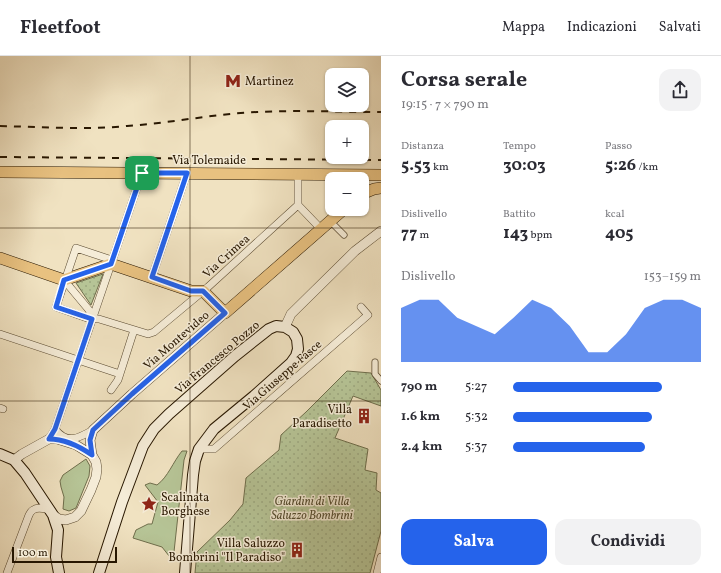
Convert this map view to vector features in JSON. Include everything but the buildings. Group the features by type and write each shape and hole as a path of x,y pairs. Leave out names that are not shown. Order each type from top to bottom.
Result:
{"main road":[{"name":"Via Tolemaide","path":"0,172 325,175"},
{"name":"Via Tolemaide","path":"369,175 381,175"},
{"path":"369,191 381,188"},
{"name":"Via Montevideo","path":"225,313 336,216"},
{"path":"0,258 64,280 111,264 191,291 203,291 225,313"},
{"name":"Via Francesco Pozzo","path":"99,573 122,502 143,446 154,429 235,356 269,329 276,326 284,327"},
{"path":"185,573 193,475 199,449 214,429 254,396 291,363 296,356 298,350 297,339 292,332 284,327"},
{"path":"0,454 14,460 26,473 51,512 58,530 56,557 59,573"}],"street":[{"path":"49,439 55,429 78,360 96,319 111,264 142,173"},
{"path":"152,277 187,173"},
{"path":"298,174 298,205 321,228"},
{"name":"Via Crimea","path":"64,280 56,307 148,334 154,332 203,291 298,205"},
{"path":"334,225 344,235"},
{"path":"284,327 291,314 356,251 381,231"},
{"path":"96,319 64,280 76,248 109,259 111,264"},
{"name":"Via Giuseppe Fasce","path":"199,449 214,449 368,315 361,307"},
{"name":"Via Montevideo","path":"93,430 225,313"},
{"path":"111,390 118,380 134,330"},
{"path":"0,334 120,374"},
{"path":"375,362 375,374 381,381"},
{"path":"55,429 58,433 70,439 77,439 93,430"},
{"path":"58,530 66,520 75,516 81,511 96,477 96,462 92,455 91,442 93,430"},
{"path":"14,460 49,439 57,439 76,445 92,455"},
{"path":"8,573 28,518 33,510 43,508 51,512 59,519 66,520"},
{"path":"376,573 381,557"}],"green space":[{"path":"103,274 91,305 76,283"},
{"name":"Giardini di Villa Saluzzo Bombrini","path":"347,371 371,373 381,390 381,406 353,396 335,438 368,449 365,470 377,473 376,490 381,493 381,531 370,573 195,573 197,552 230,520 243,504 246,478 279,450 281,435"},
{"path":"182,451 187,451 184,460 173,561 162,547 133,538 136,530 148,524 152,524 158,502 145,485 150,483 157,485 161,482"},
{"path":"86,459 90,466 89,476 76,508 69,511 63,509 64,497 60,481 63,475"}],"railway":[{"path":"0,126 95,128 143,125 257,112 381,112"},
{"path":"0,157 381,160"}],"place":[{"name":"Martinez","path":"233,81"},
{"name":"Villa Paradisetto","path":"364,416"},
{"name":"Scalinata Borghese","path":"149,504"},
{"name":"Villa Saluzzo Bombrini \"Il Paradiso\"","path":"297,550"}],"route":[{"path":"142,173 187,173 152,277 191,291 203,291 225,313 210,328 132,394 93,430 90,440 92,455 76,445 57,439 49,439 55,429 92,319 56,307 64,280 111,264 142,173"}]}
